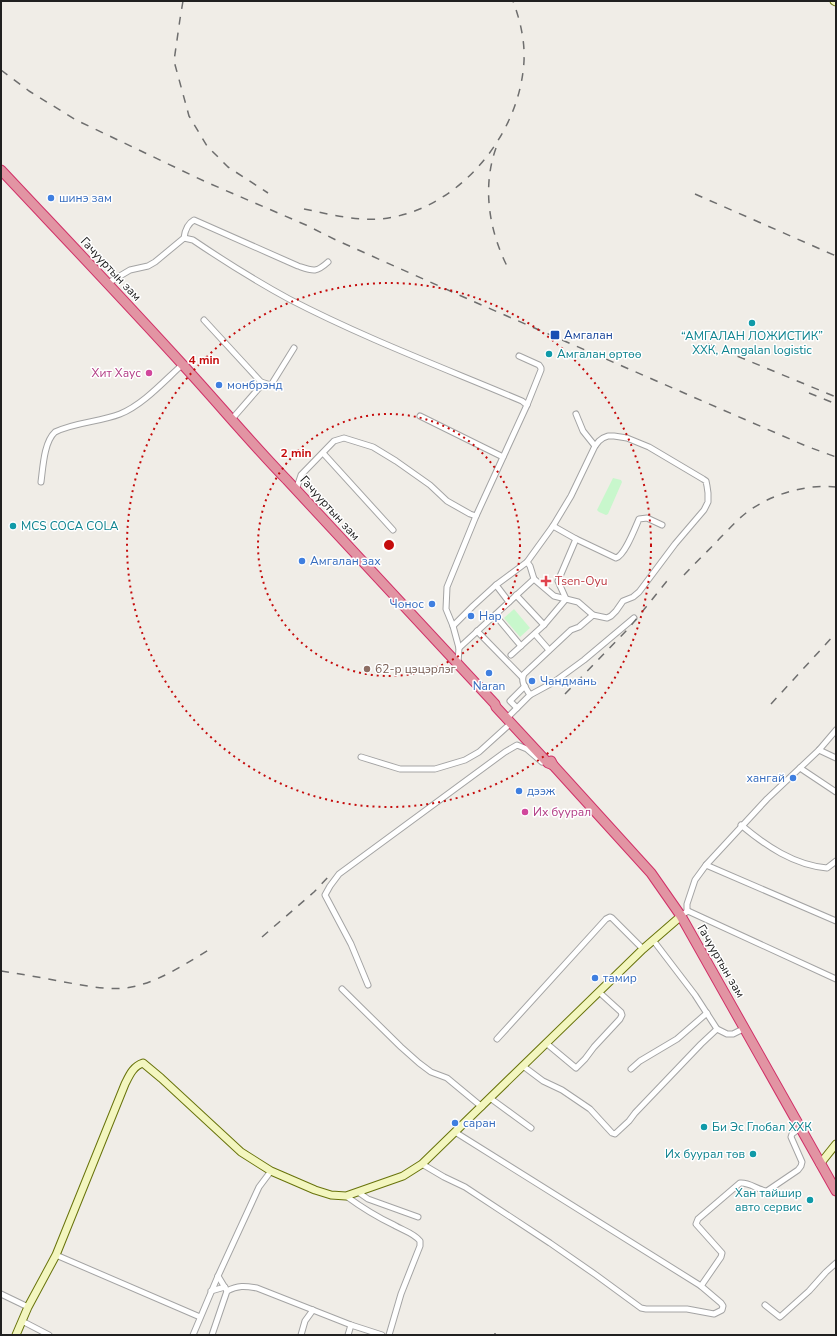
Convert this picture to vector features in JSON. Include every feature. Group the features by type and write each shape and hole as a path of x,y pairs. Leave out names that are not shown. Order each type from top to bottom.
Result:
{"highway":[{"name":"Гачууртын зам","path":"1,170 183,364 254,446 495,704 496,708 511,719 548,763 651,873 684,913 745,1028 836,1191"}],"street":[{"path":"108,283 130,270 148,266 155,262 184,238 184,233 188,224 194,220 303,268 313,271 320,269 328,262"},
{"path":"184,238 194,240 259,282 336,322 527,405"},
{"path":"204,320 261,382 271,385 294,348"},
{"path":"458,664 459,648 453,626 446,609 447,588 476,516 527,405 541,368 519,356"},
{"path":"41,482 48,442 55,432 121,414 133,408 183,364"},
{"path":"232,419 259,388 261,382"},
{"path":"576,414 583,431 595,446"},
{"path":"420,416 503,457"},
{"path":"453,626 473,606 526,562 553,526 595,446 603,438 614,436 627,438 645,445 706,481 708,502 704,510 675,544 639,592 633,597 623,601 616,611 607,618 593,615 578,602 554,596 534,579 530,566 526,562"},
{"path":"296,490 301,476 334,441 344,438 373,447 430,485 447,500 476,516"},
{"path":"323,453 393,530"},
{"path":"553,526 616,558 620,557 624,551 639,519 647,518 662,525"},
{"path":"566,599 558,581 576,539"},
{"path":"459,648 534,579"},
{"path":"496,586 510,602"},
{"path":"516,595 544,625"},
{"path":"511,655 544,625 566,599"},
{"path":"495,615 521,646"},
{"path":"522,677 570,630 579,627 593,615"},
{"path":"361,757 400,769 435,769 466,760 479,752 501,731 511,719 517,708 530,695 554,682 584,660 634,618"},
{"path":"478,631 520,677 522,677 524,686 530,695"},
{"path":"534,634 549,650"},
{"path":"517,708 510,701 524,686"},
{"path":"16,1335 28,1307 56,1255 125,1084 132,1071 139,1064 143,1063 241,1152 271,1171 315,1190 331,1195 346,1196 403,1176 422,1164 643,949 684,913 695,880 706,865 741,825 819,750 836,730"},
{"path":"368,984 351,944 325,895 338,874 505,752 517,746 522,747 552,767"},
{"path":"819,750 836,758"},
{"path":"800,768 836,792"},
{"path":"741,825 756,838 785,856 804,864 813,867 827,868 836,862"},
{"path":"706,865 836,921"},
{"path":"684,913 836,979"},
{"path":"497,1039 606,919 610,917 612,918 643,949"},
{"path":"653,940 685,982 717,1029 727,1034 732,1034 745,1028"},
{"path":"342,989 419,1063 430,1072 447,1078 482,1107"},
{"path":"546,1043 576,1068 622,1015 621,1012 599,992"},
{"path":"631,1069 640,1061 677,1039 706,1013"},
{"path":"523,1066 543,1081 562,1090 590,1110 612,1133 615,1134 629,1121 684,1061 717,1029"},
{"path":"490,1098 530,1128"},
{"path":"701,1286 721,1257 722,1253 696,1224 698,1219 740,1182 745,1182 762,1191 767,1191 798,1170 802,1162 791,1137 792,1134 800,1128"},
{"path":"422,1164 465,1188 538,1235 641,1308 687,1309 714,1314 722,1310 723,1306 721,1303 701,1286 455,1132"},
{"path":"820,1164 836,1144"},
{"path":"193,1335 211,1291 259,1187 271,1171"},
{"path":"358,1192 368,1198 418,1217"},
{"path":"346,1196 393,1225 414,1235 420,1241 420,1246 401,1294 389,1335"},
{"path":"56,1255 200,1317"},
{"path":"765,1305 780,1317 809,1291 836,1263"},
{"path":"212,1335 226,1289 218,1276"},
{"path":"211,1291 239,1286 250,1287 279,1296 351,1325 382,1335"},
{"path":"1,1294 28,1307"},
{"path":"301,1335 305,1321 313,1310"},
{"path":"22,1321 49,1335"},
{"path":"348,1335 351,1325"}],"green space":[{"path":"613,478 621,480 622,482 608,514 606,515 597,510"},
{"path":"514,609 530,628 520,637 504,618"}],"railway":[{"path":"183,1 174,61 189,116 207,146 228,167 268,193"},
{"path":"304,209 342,217 361,219 380,219 408,213 434,202 458,186 479,166 497,142 511,116 520,89 524,61 524,45 520,23 513,1"},
{"path":"1,70 29,91 76,120 206,182 306,225 477,303 806,446 836,457"},
{"path":"496,148 489,178 490,208 496,238 507,266"},
{"path":"695,194 836,256"},
{"path":"708,344 836,397"},
{"path":"809,393 836,404"},
{"path":"684,575 736,522 746,513 766,500 800,489 824,486 836,487"},
{"path":"565,694 629,628 671,576"},
{"path":"771,704 836,633"},
{"path":"262,937 314,892 330,875"},
{"path":"1,971 91,987 127,988 146,983 166,975 212,948"}],"place":[{"name":"шинэ зам","path":"51,198"},
{"name":"“АМГАЛАН ЛОЖИСТИК” ХХК, Amgalan logistic","path":"752,323"},
{"name":"Амгалан","path":"555,335"},
{"name":"Амгалан өртөө","path":"549,354"},
{"name":"Хит Хаус","path":"149,373"},
{"name":"монбрэнд","path":"219,385"},
{"name":"MCS COCA COLA","path":"13,526"},
{"name":"Амгалан зах","path":"302,561"},
{"name":"Tsen-Oyu","path":"546,581"},
{"name":"Чонос","path":"432,604"},
{"name":"Нар","path":"471,616"},
{"name":"62-р цэцэрлэг","path":"367,669"},
{"name":"Naran","path":"489,673"},
{"name":"Чандмань","path":"532,681"},
{"name":"хангай","path":"793,778"},
{"name":"дээж","path":"519,791"},
{"name":"Их буурал","path":"525,812"},
{"name":"тамир","path":"595,978"},
{"name":"саран","path":"455,1123"},
{"name":"Би Эс Глобал ХХК","path":"704,1127"},
{"name":"Их буурал төв","path":"753,1154"},
{"name":"Хан тайшир авто сервис","path":"810,1200"}]}
